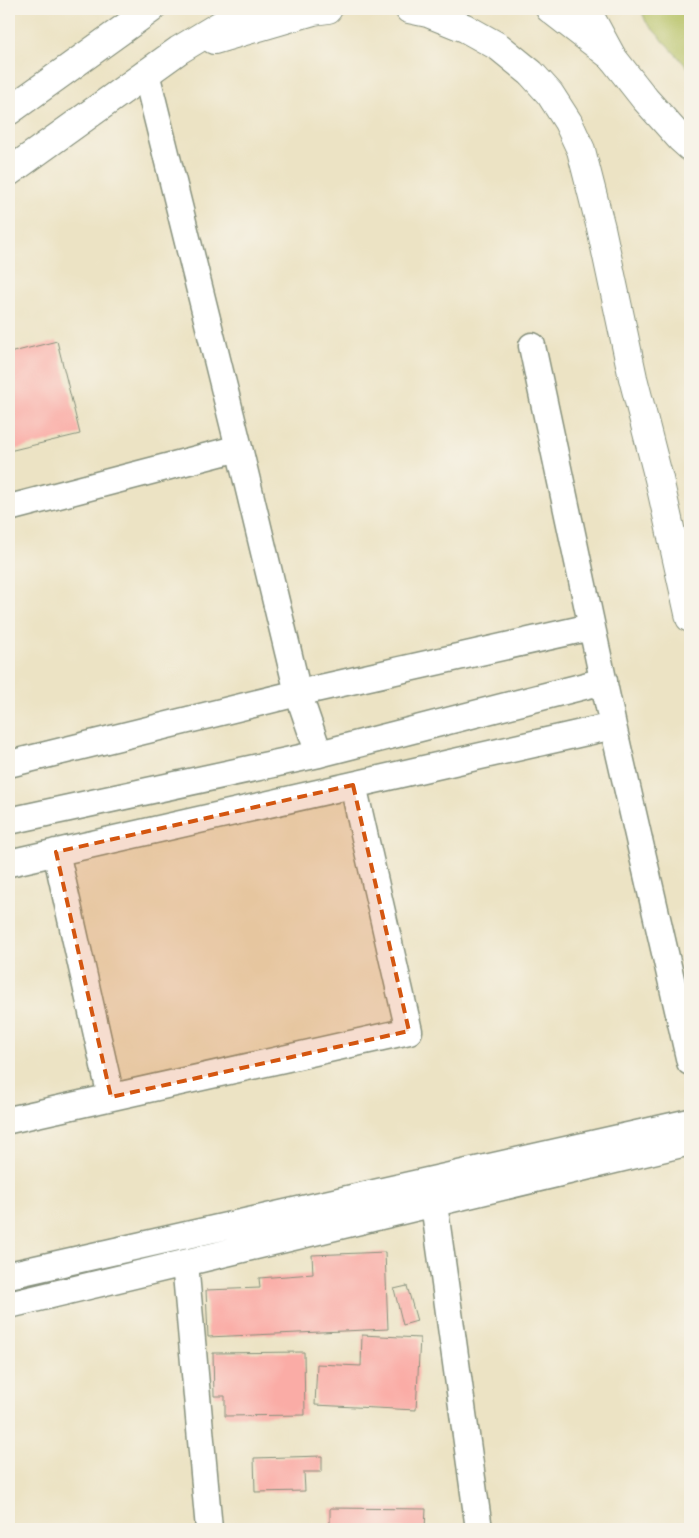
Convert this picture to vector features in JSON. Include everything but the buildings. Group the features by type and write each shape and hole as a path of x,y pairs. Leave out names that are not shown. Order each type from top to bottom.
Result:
{"street":[{"path":"9,110 151,9"},
{"path":"9,172 179,50 247,9"},
{"path":"179,50 313,11 328,9"},
{"path":"409,9 428,13 465,28 500,47 531,72 550,94 568,122 581,150 690,618"},
{"path":"550,9 612,57"},
{"path":"586,9 612,57 645,99 687,147"},
{"path":"146,73 298,693 320,754"},
{"path":"532,346 591,627 690,1062"},
{"path":"9,508 239,448"},
{"path":"9,764 298,693 591,627"},
{"path":"9,821 320,754 604,681"},
{"path":"9,863 613,726"},
{"path":"9,1120 409,1031 353,785"},
{"path":"56,852 112,1097"},
{"path":"9,1275 690,1122"},
{"path":"9,1305 690,1142"},
{"path":"434,1204 479,1529"},
{"path":"185,1263 209,1529"}],"highlighted area":[{"path":"353,785 409,1031 111,1097 56,852"}],"green space":[{"path":"641,9 690,9 690,70 646,22"}]}
